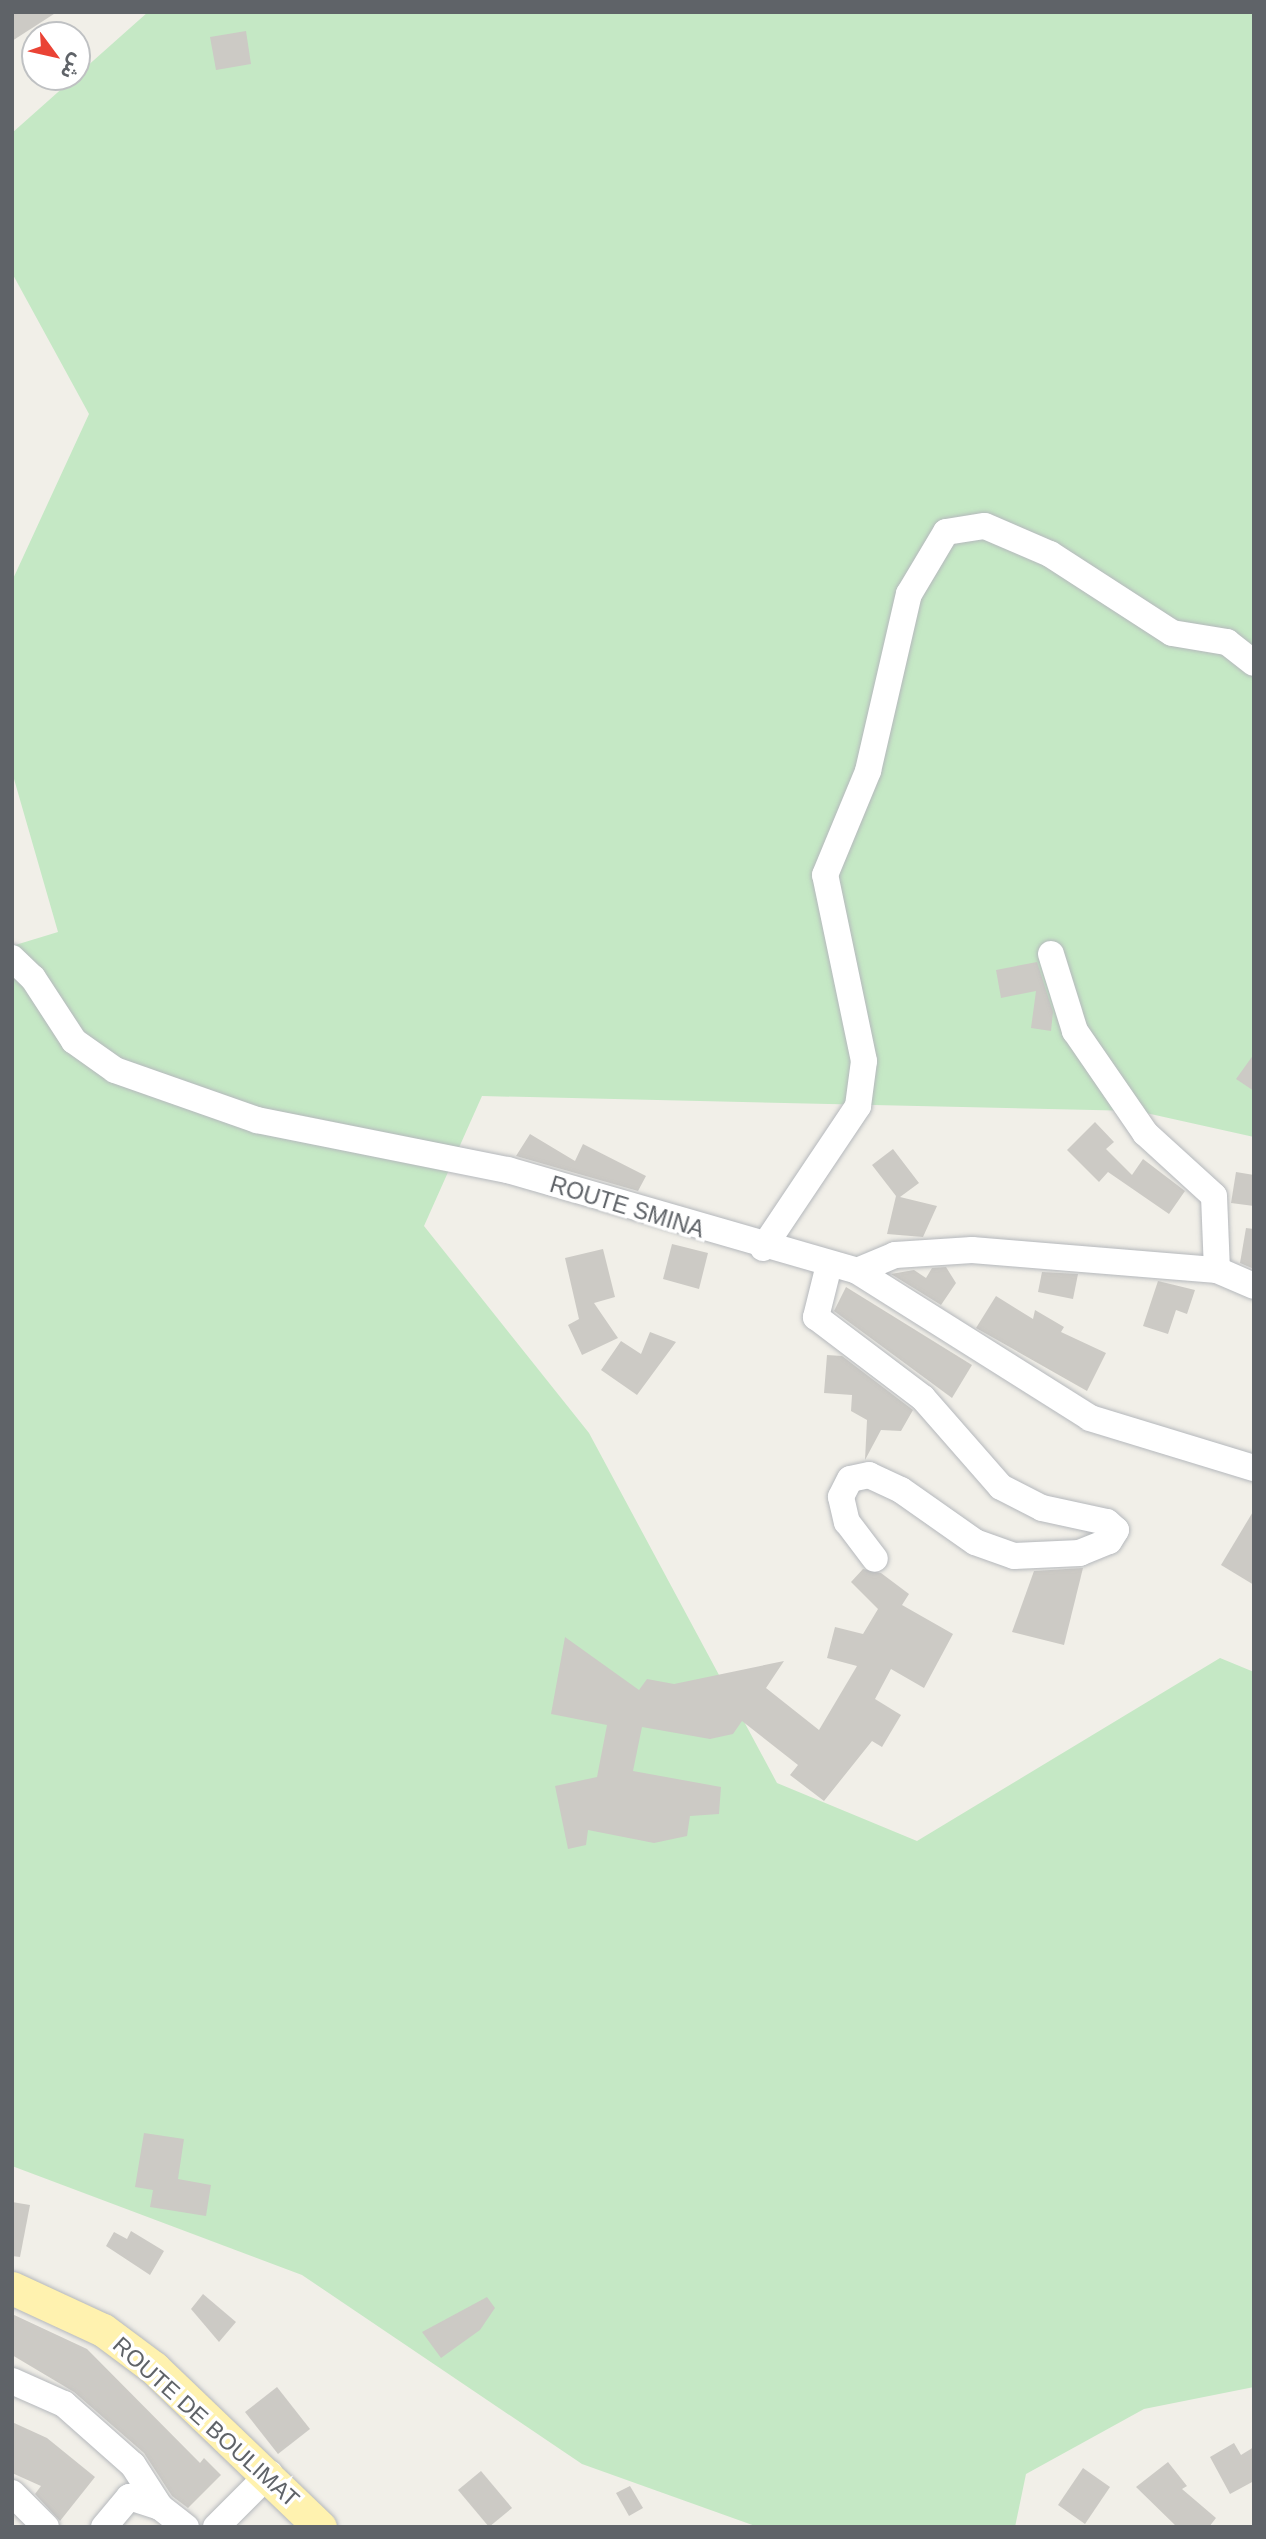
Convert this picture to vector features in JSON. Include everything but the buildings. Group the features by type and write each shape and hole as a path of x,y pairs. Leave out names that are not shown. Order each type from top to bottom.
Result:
{"main road":[{"name":"ROUTE DE BOULIMAT","path":"12,2288 103,2330 270,2473 320,2527"}],"street":[{"path":"762,1248 858,1106 864,1061 825,875 868,771 909,594 946,532 985,526 1050,554 1172,633 1227,642 1254,663"},
{"path":"1051,954 1074,1031 1145,1133 1214,1196 1217,1270"},
{"name":"ROUTE SMINA","path":"12,958 33,978 75,1041 115,1070 178,1095 257,1120 508,1170 762,1248 857,1271 1090,1418 1254,1468"},
{"path":"857,1271 895,1255 972,1250 1217,1270 1254,1286"},
{"path":"829,1265 816,1317 923,1398 1001,1487 1042,1508 1107,1522 1116,1530 1110,1541 1080,1553 1014,1556 975,1542 901,1489 869,1475 850,1479 841,1497 847,1522 876,1559"},
{"path":"12,2381 64,2404 133,2465 159,2507"},
{"path":"216,2527 270,2473"},
{"path":"12,2493 46,2527"},
{"path":"104,2527 129,2497 159,2507 186,2527"}],"green space":[{"path":"148,12 1254,12 1254,1137 1137,1111 482,1096 424,1226 589,1433 777,1783 917,1841 1220,1658 1254,1672 1254,2387 1144,2409 1026,2474 1015,2527 758,2527 582,2464 302,2275 12,2166 12,946 58,932 12,772 12,581 89,414 12,273 12,133 59,91 91,91 91,63"}]}
